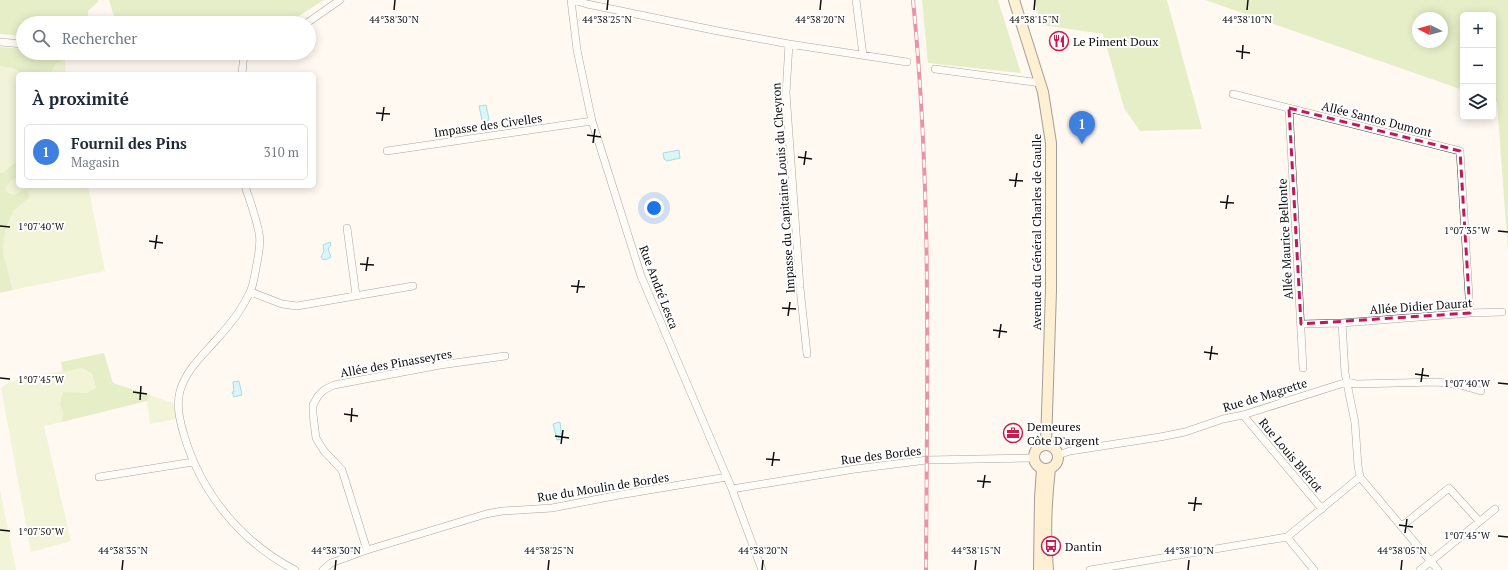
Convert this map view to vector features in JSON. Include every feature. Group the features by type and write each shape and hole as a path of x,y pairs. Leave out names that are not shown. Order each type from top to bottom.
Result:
{"main road":[{"name":"Avenue du Général Charles de Gaulle","path":"1014,0 1041,83 1048,122 1052,167 1051,291 1046,444"},
{"path":"1039,570 1040,498 1046,469 1058,462 1058,455 1054,447 1046,444 1038,447 1035,451 1034,458 1036,465 1046,469"},
{"path":"1046,469 1046,536 1048,570"}],"street":[{"path":"316,17 340,0"},
{"path":"572,0 718,31 789,44 908,62"},
{"name":"Rue André Lesca","path":"572,0 577,50 592,121 641,276 732,489 762,570"},
{"path":"856,0 863,55"},
{"path":"0,42 16,43"},
{"name":"Impasse du Capitaine Louis du Cheyron","path":"789,44 786,93 800,288 808,354"},
{"path":"242,72 243,60"},
{"path":"935,69 1041,83"},
{"name":"Allée Santos Dumont","path":"1233,94 1460,151 1470,313"},
{"name":"Allée Maurice Bellonte","path":"1289,108 1303,368"},
{"name":"Impasse des Civelles","path":"386,151 592,121"},
{"path":"246,188 259,234 259,253 251,292 232,323 191,369 180,390 178,401 180,418 193,462 221,509 235,526 252,542 269,555 295,570"},
{"path":"347,228 356,295"},
{"path":"251,292 282,304 297,306 414,286"},
{"name":"Allée Didier Daurat","path":"1301,324 1342,323 1502,312"},
{"path":"1342,323 1347,382 1355,423 1360,477 1438,570"},
{"name":"Allée des Pinasseyres","path":"367,550 342,470 324,451 316,438 312,414 313,405 318,396 324,390 334,385 440,365 505,356"},
{"name":"Rue de Magrette","path":"1058,455 1070,451 1172,436 1223,419 1243,415 1347,382 1356,384 1438,382 1460,385 1481,391"},
{"name":"Rue Louis Blériot","path":"1243,415 1322,509"},
{"name":"Rue des Bordes","path":"732,489 855,469 927,460 1034,458"},
{"path":"99,478 193,462"},
{"name":"Rue du Moulin de Bordes","path":"323,570 331,563 367,550 486,514 552,508 727,477"},
{"path":"1090,570 1287,537 1360,477"},
{"path":"1402,526 1449,488 1479,521"},
{"path":"1420,570 1495,508"},
{"path":"1287,537 1314,570"}],"highlighted area":[{"path":"1289,108 1460,151 1470,313 1301,324"}],"green space":[{"path":"0,0 98,0 98,2 88,11 88,16 16,16 16,35 0,34"},
{"path":"109,0 324,0 299,16 114,16"},
{"path":"922,0 998,0 1021,73 928,63"},
{"path":"1033,0 1167,0 1202,129 1140,131 1124,108 1103,34 1042,25"},
{"path":"1205,0 1508,0 1508,252 1497,102 1496,12 1460,12 1460,89"},
{"path":"0,47 16,48 16,60 65,60 56,63 52,72 19,72 15,69 0,66"},
{"path":"65,60 66,72 52,72 56,62"},
{"path":"0,66 15,69 19,72 16,72 16,162 3,173 0,173"},
{"path":"16,162 16,178 10,181 5,191 14,195 26,190 30,197 13,211 5,232 3,253 13,290 0,293 0,173 3,173"},
{"path":"16,178 16,188 88,188 105,271 13,290 3,253 5,232 13,211 30,197 14,195 5,191 10,181"},
{"path":"104,353 113,383 150,395 147,401 62,422 63,413 60,405 63,392 87,393 96,388 92,374 82,368 63,372 61,362"},
{"path":"82,368 92,375 96,388 87,393 64,393 60,405 63,413 62,422 44,426 71,541 31,552 1,388 7,384 27,378"},
{"path":"150,395 173,403 177,419 150,424 147,401"},
{"path":"0,490 16,570 0,570"}],"water":[{"path":"486,105 489,119 488,121 483,121 479,106"},
{"path":"679,150 680,158 667,161 664,159 663,153"},
{"path":"330,242 331,245 328,249 331,257 323,260 321,257 324,251 323,245"},
{"path":"239,381 242,395 234,397 232,392 234,392 233,382"},
{"path":"560,422 562,439 557,440 553,424"}],"railway":[{"path":"913,0 919,71 926,214 926,570"}],"place":[{"name":"Le Piment Doux","path":"1059,41"},
{"name":"Fournil des Pins","path":"1082,144"},
{"name":"Demeures Côte D'argent","path":"1013,433"},
{"name":"Dantin","path":"1051,546"}]}
